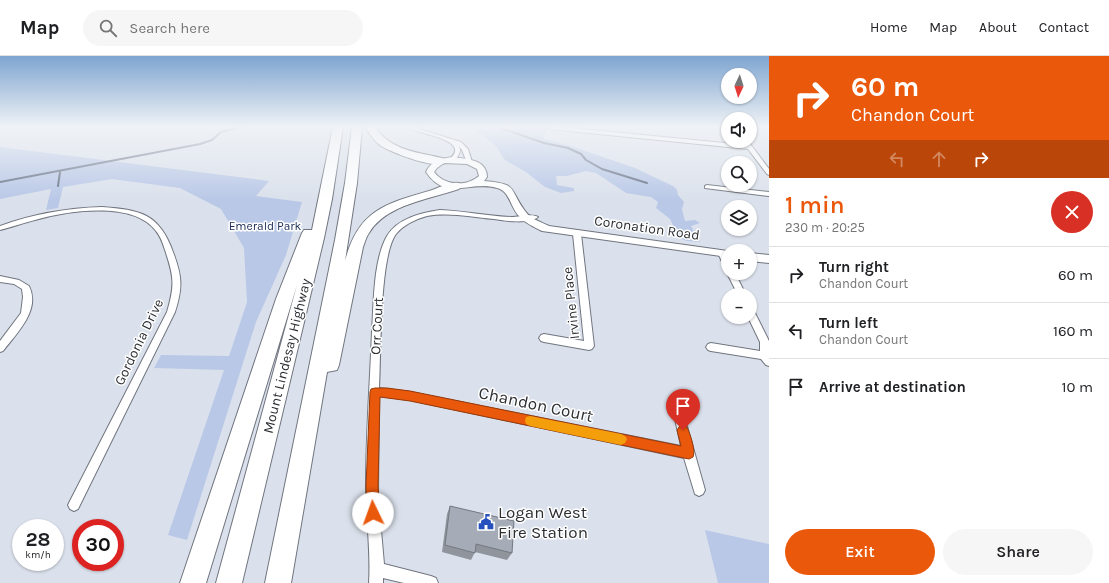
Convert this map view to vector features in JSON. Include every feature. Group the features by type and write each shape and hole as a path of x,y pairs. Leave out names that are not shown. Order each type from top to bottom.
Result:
{"highway":[{"name":"Mount Lindesay Highway","path":"229,583 326,199 334,152"},
{"name":"Mount Lindesay Highway","path":"278,583 342,240 354,152"},
{"path":"402,152 420,159 447,160"},
{"path":"312,399 330,365 356,247 362,231 374,217 386,209 455,186"},
{"path":"193,583 284,299 317,212 326,199"}],"street":[{"path":"455,186 441,182 432,176 430,172 433,166 447,160 458,152"},
{"path":"447,160 469,162 465,152"},
{"path":"753,152 768,170"},
{"name":"Coronation Road","path":"469,162 483,171 516,187 531,218"},
{"path":"477,183 483,177 483,171"},
{"name":"Coronation Road","path":"455,186 477,183 493,184 509,190 522,213 546,229 721,252"},
{"path":"707,187 769,194"},
{"name":"Gordonia Drive","path":"0,228 32,218 60,212 94,209 129,212 143,216 155,224 162,233 178,275 178,291 171,312 74,505"},
{"name":"Orr Court","path":"430,583 376,576 372,486 379,290 386,251 392,235 396,230 411,220 441,212 503,219 531,218"},
{"name":"Irvine Place","path":"544,338 589,346 577,234"},
{"path":"757,258 769,259"},
{"path":"0,279 16,282 26,288 29,298 27,309 0,348"},
{"path":"711,347 766,359 765,342 756,324"},
{"name":"Chandon Court","path":"375,392 387,392 410,396 689,453"},
{"path":"680,419 699,490"}],"green space":[{"name":"Emerald Park","path":"0,152 36,152 269,181 256,196 302,202 286,255 256,322 187,540 168,535 224,370 154,368 161,355 229,356 247,302 244,248 221,209 180,188 112,179 63,187 58,208 46,210 51,189 0,199"},
{"path":"500,152 587,152 635,168 673,186 677,190 678,195 684,202 682,209 685,221 695,220 700,223 691,226 700,242 687,241 679,238 670,219 656,208 658,202 651,197 626,193 596,173 586,171 567,176 556,176 557,185 574,188 574,191 561,193 545,187 526,172 505,160"},
{"path":"705,530 769,544 769,583 718,583"}],"building":[{"path":"450,506 514,521 512,553 476,544 475,553 445,545"}],"waterway":[{"path":"0,182 160,152"},
{"path":"576,152 581,154 586,160 602,169 647,183"},
{"path":"58,186 60,172"}],"slow traffic":[{"path":"530,421 621,439"}],"place":[{"name":"Logan West Fire Station","path":"486,522"}],"route":[{"path":"373,513 372,486 375,392 387,392 410,396 689,453 683,430"}]}
